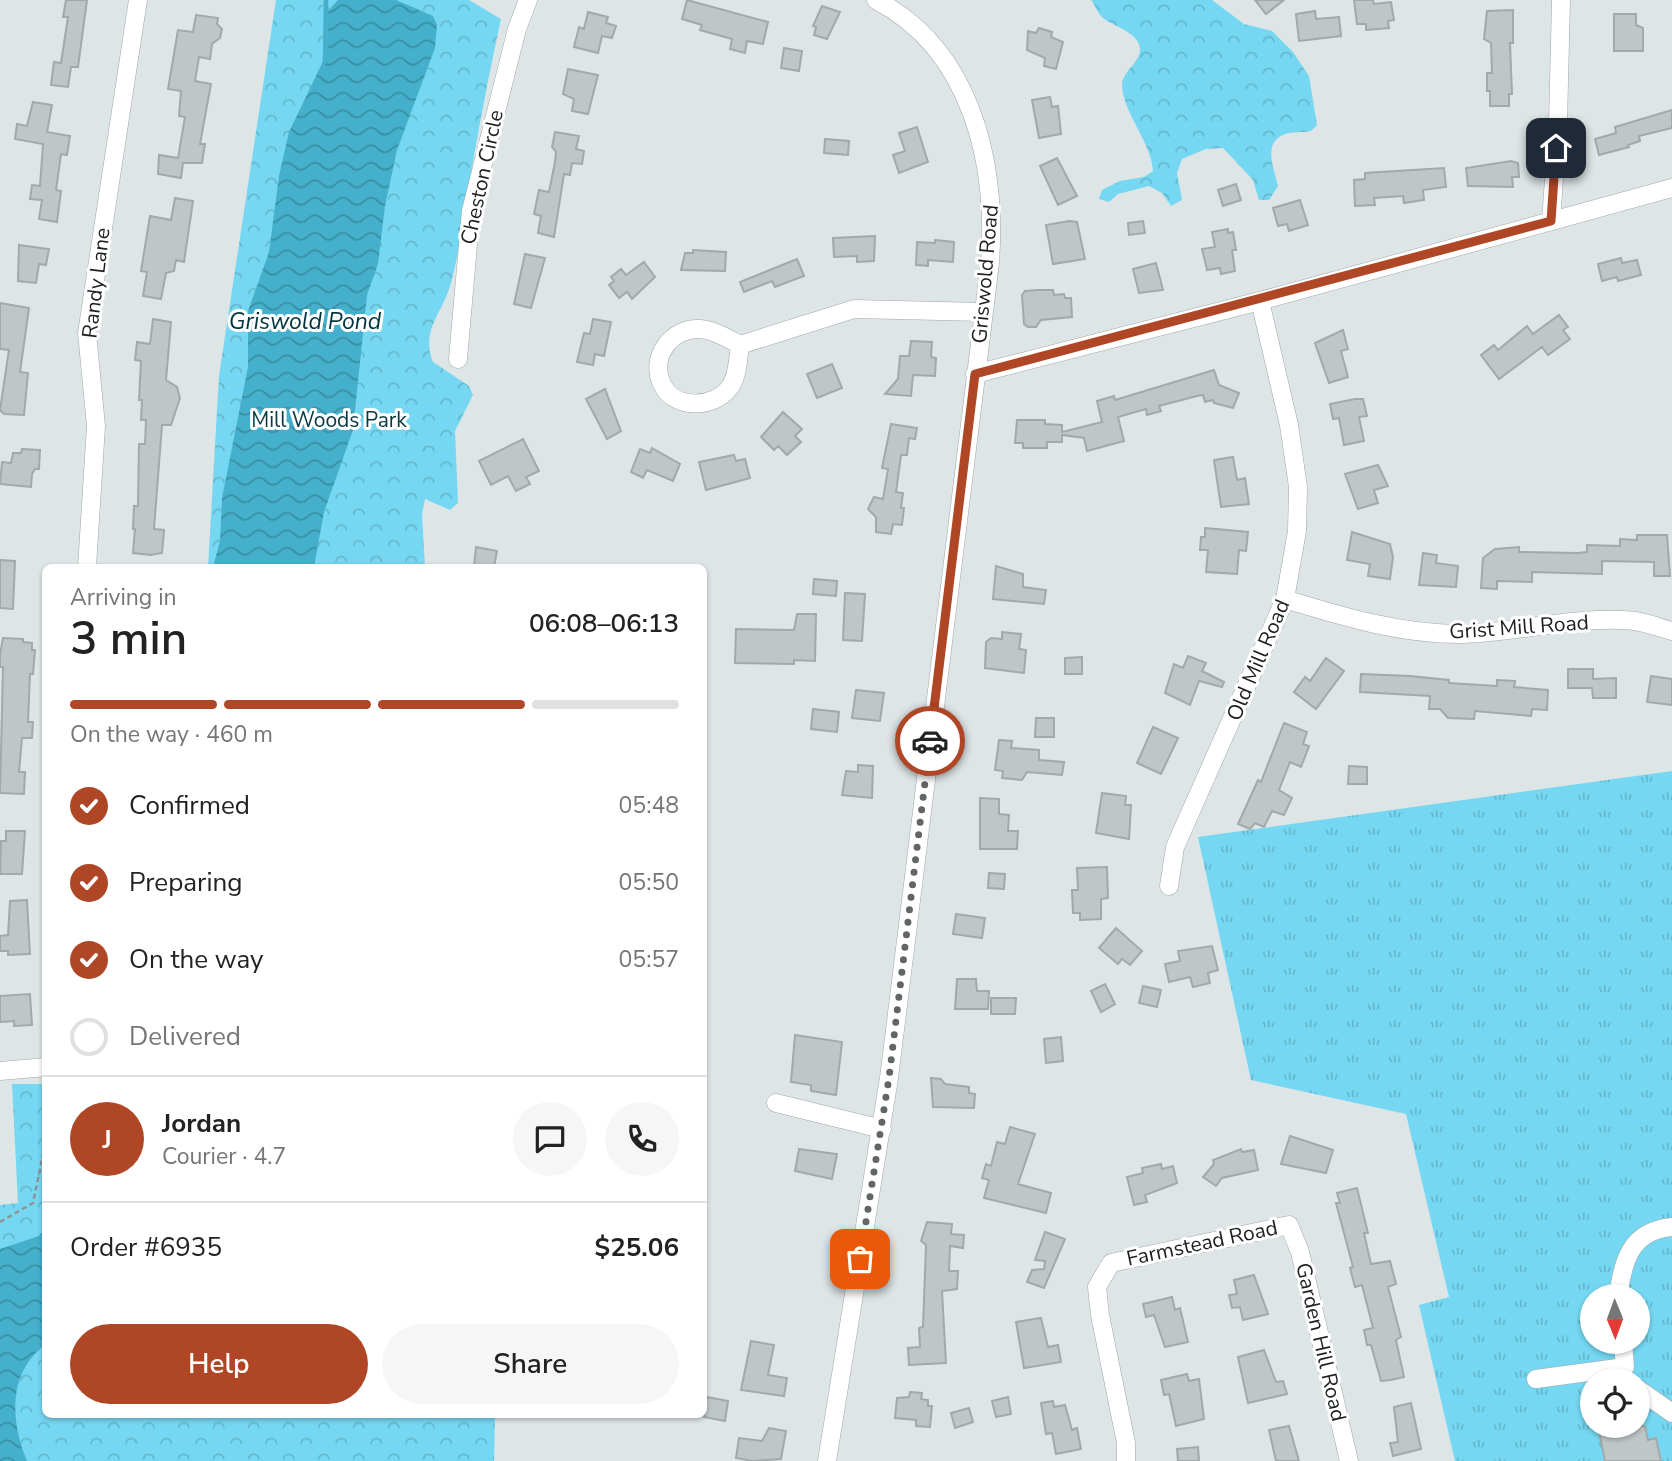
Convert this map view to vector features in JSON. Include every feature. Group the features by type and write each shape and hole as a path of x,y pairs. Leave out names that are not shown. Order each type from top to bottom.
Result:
{"street":[{"name":"Randy Lane","path":"87,564 96,426 87,333 138,0"},
{"name":"Cheston Circle","path":"458,359 471,211 517,29 528,0"},
{"name":"Griswold Road","path":"827,1461 882,1129 993,215 982,142 963,92 941,54 907,19 876,0"},
{"path":"1551,221 1559,110 1561,0"},
{"path":"975,374 1260,301 1672,188"},
{"name":"Old Mill Road","path":"1169,886 1175,847 1286,599 1297,531 1298,487 1289,425 1260,301"},
{"path":"740,345 731,386 719,398 707,403 688,403 673,397 662,384 658,367 662,349 671,338 686,329 702,329 740,345 854,309 983,312"},
{"name":"Grist Mill Road","path":"1286,599 1404,630 1472,633 1519,631 1575,621 1635,621 1672,631"},
{"path":"0,1071 42,1067"},
{"path":"776,1103 882,1129"},
{"name":"Farmstead Road","path":"1126,1461 1126,1443 1100,1315 1097,1287 1111,1262 1289,1225"},
{"name":"Garden Hill Road","path":"1289,1225 1300,1252 1349,1461"},
{"path":"1620,1284 1621,1271 1631,1246 1660,1228 1672,1227"},
{"path":"1536,1379 1580,1377"},
{"path":"1650,1397 1672,1413"}],"path":[{"path":"0,1222 33,1203 42,1159"}],"green space":[{"name":"Mill Woods Park","path":"276,0 469,0 501,19 455,267 429,340 433,362 469,386 473,395 455,431 458,503 450,510 425,499 422,514 425,564 208,564 219,376"},
{"path":"1091,0 1212,0 1244,24 1272,31 1293,52 1309,76 1317,125 1311,131 1283,135 1273,145 1271,151 1278,186 1269,200 1259,200 1253,180 1223,148 1206,149 1182,159 1177,173 1182,200 1171,206 1162,193 1149,186 1118,194 1109,202 1099,199 1102,190 1120,181 1144,177 1153,171 1147,149 1123,95 1123,79 1137,59 1140,48 1138,42 1103,18"},
{"path":"1672,771 1672,1461 1455,1461 1419,1305 1449,1297 1406,1114 1251,1080 1198,837"},
{"path":"12,1084 42,1084 42,1418 495,1418 494,1461 0,1461 0,1205 18,1203"}],"water":[{"name":"Griswold Pond","path":"338,0 396,0 433,16 437,25 435,48 397,150 385,206 378,264 367,295 353,430 324,512 315,564 214,564 220,541 222,498 248,367 248,311 269,252 279,176 289,132 327,53 328,11"},
{"path":"42,1232 42,1348 24,1369 16,1398 15,1414 21,1446 27,1461 0,1461 0,1249 39,1236"}],"building":[{"path":"66,0 87,0 78,67 71,67 68,87 51,85 54,62 61,63 68,17 63,17"},
{"path":"687,0 768,22 763,44 747,41 745,53 730,49 732,39 700,30 702,25 682,19"},
{"path":"1255,0 1284,0 1266,14"},
{"path":"1354,0 1373,0 1374,4 1391,2 1394,20 1388,21 1389,28 1366,30 1366,24 1357,24"},
{"path":"822,6 840,12 827,39 814,35 816,27 813,26"},
{"path":"1513,10 1513,43 1510,43 1512,94 1509,94 1509,106 1490,106 1487,73 1492,73 1491,43 1484,39 1487,11"},
{"path":"1315,11 1316,19 1339,17 1341,36 1299,41 1296,14"},
{"path":"588,12 608,17 606,23 616,26 612,38 602,36 598,53 574,47 579,27 584,29"},
{"path":"1614,14 1636,14 1636,25 1643,28 1643,51 1614,51"},
{"path":"196,15 218,18 217,24 222,29 220,38 212,44 210,59 199,57 195,81 211,84 200,144 205,144 202,163 183,163 181,178 158,174 159,155 178,158 185,117 179,116 181,91 168,89 178,30 193,32"},
{"path":"1039,28 1052,32 1051,37 1063,42 1056,69 1044,66 1045,58 1027,50 1028,31 1036,33"},
{"path":"784,48 802,51 799,71 781,68"},
{"path":"568,69 598,75 588,114 572,111 574,99 563,94"},
{"path":"1050,97 1052,107 1058,106 1061,134 1039,138 1032,100"},
{"path":"33,102 52,105 47,132 70,136 67,155 61,154 56,190 61,191 57,222 39,219 42,200 30,199 32,185 40,186 43,144 15,139 17,124 27,126"},
{"path":"1672,110 1672,128 1639,136 1640,141 1628,145 1629,147 1599,155 1595,139 1616,133 1615,127"},
{"path":"917,127 928,162 899,173 893,155 905,151 899,133"},
{"path":"555,132 579,136 576,149 584,151 582,164 572,163 570,175 564,174 554,237 538,233 541,216 534,214 539,190 549,192 556,152 552,147"},
{"path":"825,139 849,141 848,155 824,153"},
{"path":"1057,158 1077,196 1058,205 1040,166"},
{"path":"1511,161 1518,163 1519,177 1512,177 1513,187 1468,186 1466,168"},
{"path":"1444,168 1446,187 1423,190 1424,200 1404,203 1403,196 1374,198 1375,205 1355,206 1354,180 1365,179 1365,173"},
{"path":"1236,184 1241,200 1223,206 1218,190"},
{"path":"175,198 193,201 184,262 176,260 174,271 166,273 161,299 143,296 147,272 141,271 150,216 171,220"},
{"path":"1300,200 1308,225 1289,231 1287,224 1278,226 1273,208"},
{"path":"1143,221 1145,233 1129,235 1128,223"},
{"path":"1077,222 1085,259 1053,264 1046,225"},
{"path":"1228,229 1228,233 1233,232 1236,250 1232,250 1235,271 1221,274 1220,268 1207,270 1202,249 1215,247 1212,232"},
{"path":"875,236 874,261 857,262 857,256 834,257 833,238"},
{"path":"935,240 954,242 953,262 928,260 928,266 916,265 917,242 935,243"},
{"path":"19,245 49,249 46,265 39,264 36,283 18,281"},
{"path":"693,250 726,252 725,271 681,270 685,253 693,253"},
{"path":"525,254 545,258 531,308 514,304"},
{"path":"1621,258 1622,263 1637,260 1641,275 1618,281 1617,277 1602,281 1598,264"},
{"path":"797,259 804,276 775,287 772,281 744,292 740,282"},
{"path":"644,262 655,277 632,299 627,292 619,298 609,285 614,281 611,277 621,269 626,275"},
{"path":"1156,263 1163,290 1139,293 1133,269"},
{"path":"1053,290 1054,295 1064,294 1065,298 1071,298 1072,317 1041,320 1036,327 1024,324 1022,295 1025,291"},
{"path":"0,303 29,308 20,372 28,373 24,415 4,414 0,410 9,350 0,349"},
{"path":"1559,315 1568,327 1563,330 1570,339 1548,355 1542,347 1499,379 1481,355 1494,345 1498,350 1527,326 1533,334"},
{"path":"153,319 171,322 166,380 177,387 180,398 171,425 162,425 154,529 164,530 162,553 151,555 133,553 133,529 134,506 138,506 139,444 145,444 146,420 141,420 142,400 139,400 141,361 135,360 137,342 150,344"},
{"path":"593,319 611,322 604,356 595,354 593,365 577,362 584,333 590,334"},
{"path":"1343,330 1348,349 1341,351 1348,377 1329,383 1315,343"},
{"path":"911,341 932,342 931,357 936,358 935,376 913,375 911,396 885,394 898,379 900,356 909,356"},
{"path":"832,364 842,388 817,398 807,374"},
{"path":"1214,370 1219,385 1239,393 1233,408 1214,403 1213,400 1205,402 1203,395 1159,406 1161,411 1147,415 1146,409 1118,417 1124,441 1087,451 1084,438 1062,435 1062,442 1047,442 1047,448 1023,448 1023,443 1015,443 1017,420 1045,420 1045,424 1062,425 1062,432 1102,422 1097,401 1114,396 1115,400"},
{"path":"605,389 621,431 607,439 586,399"},
{"path":"1363,399 1367,416 1359,417 1364,441 1344,445 1339,418 1333,419 1330,404"},
{"path":"783,412 802,429 795,436 801,442 787,455 778,446 774,450 761,437"},
{"path":"891,424 917,428 915,439 909,438 907,455 901,455 896,492 903,493 902,525 893,524 891,534 876,532 876,517 868,509 874,497 883,499 888,469 882,468"},
{"path":"523,439 539,471 526,477 530,484 516,491 508,476 491,485 479,461"},
{"path":"652,448 680,464 673,481 647,470 643,478 631,472 640,449 650,453"},
{"path":"22,449 40,450 39,469 35,469 32,474 31,487 0,484 2,462 11,463 13,453 21,453"},
{"path":"734,455 736,461 745,459 750,478 706,490 699,462"},
{"path":"1233,457 1237,480 1245,478 1249,504 1221,507 1214,460"},
{"path":"1378,465 1388,486 1374,490 1378,503 1358,509 1345,474"},
{"path":"1205,528 1248,532 1246,551 1239,550 1237,574 1206,572 1208,550 1200,550"},
{"path":"1352,532 1390,544 1393,557 1390,579 1368,576 1370,564 1347,560"},
{"path":"1637,535 1667,535 1670,576 1654,576 1654,562 1602,561 1602,574 1532,572 1532,582 1497,581 1497,589 1481,588 1483,558 1495,549 1519,547 1519,552 1577,553 1587,552 1587,545 1620,546 1620,539 1637,540"},
{"path":"476,547 497,551 495,564 474,564"},
{"path":"1423,553 1437,555 1436,563 1458,566 1456,587 1419,585"},
{"path":"0,560 15,561 13,609 0,608"},
{"path":"996,566 1023,574 1023,587 1046,590 1044,604 993,599"},
{"path":"814,579 837,581 836,596 813,594"},
{"path":"845,593 865,594 862,641 843,640"},
{"path":"797,614 816,614 815,661 794,660 794,664 735,663 736,629 794,630"},
{"path":"1002,632 1021,634 1019,649 1026,650 1024,673 985,668 986,642 991,638 1002,639"},
{"path":"3,638 23,639 23,642 32,643 32,650 35,650 33,674 30,674 28,722 33,722 32,738 22,738 19,772 25,772 24,794 0,793 3,667 0,667 0,654"},
{"path":"1188,656 1206,663 1202,671 1224,682 1222,687 1199,681 1190,705 1165,693 1174,664 1183,668"},
{"path":"1082,657 1082,674 1065,674 1065,658"},
{"path":"1326,658 1344,671 1316,709 1294,692 1305,677 1310,681"},
{"path":"1568,669 1593,669 1593,679 1616,678 1616,698 1593,698 1592,688 1568,688"},
{"path":"1361,674 1410,676 1449,680 1449,683 1497,686 1497,680 1515,681 1514,687 1548,690 1547,710 1532,709 1531,716 1475,711 1474,719 1448,718 1440,709 1429,709 1430,696 1360,692"},
{"path":"1651,676 1672,679 1672,705 1647,702"},
{"path":"856,690 884,693 880,721 852,718"},
{"path":"813,709 839,712 837,732 811,729"},
{"path":"1036,718 1054,718 1054,737 1035,737"},
{"path":"1284,723 1307,732 1303,744 1309,746 1301,767 1290,762 1279,790 1292,798 1284,815 1272,811 1264,827 1255,823 1250,829 1238,824 1258,780 1261,782"},
{"path":"1153,727 1178,738 1161,774 1137,763"},
{"path":"999,740 1012,741 1011,748 1039,750 1039,760 1064,762 1062,775 1027,772 1022,780 1002,778 1003,771 995,770"},
{"path":"858,765 873,766 872,798 842,795 846,771 858,772"},
{"path":"1349,766 1367,767 1367,784 1348,784"},
{"path":"1102,793 1126,796 1125,805 1131,805 1129,839 1096,833"},
{"path":"980,798 999,799 999,814 1009,815 1008,831 1018,831 1017,849 980,849"},
{"path":"6,831 25,831 22,874 0,874 1,841 6,841"},
{"path":"1107,867 1108,898 1101,899 1101,919 1080,920 1080,913 1073,913 1072,890 1078,890 1077,868"},
{"path":"989,873 1005,874 1004,889 988,888"},
{"path":"27,900 30,954 8,955 8,951 0,951 0,936 8,935 10,901"},
{"path":"956,914 985,918 982,938 953,934"},
{"path":"1116,928 1142,951 1130,965 1122,959 1118,964 1099,948"},
{"path":"1212,946 1218,970 1208,973 1210,983 1193,987 1190,977 1169,982 1165,964 1180,961 1178,951"},
{"path":"957,979 976,979 977,991 989,991 988,1009 955,1009"},
{"path":"1105,984 1115,1004 1101,1012 1091,991"},
{"path":"1143,986 1161,990 1157,1007 1139,1003"},
{"path":"30,994 32,1025 14,1026 14,1021 0,1022 0,996"},
{"path":"991,998 1016,998 1015,1014 991,1014"},
{"path":"795,1035 842,1042 836,1095 811,1091 811,1085 791,1082"},
{"path":"1061,1037 1063,1061 1046,1063 1044,1039"},
{"path":"931,1078 941,1079 945,1084 969,1087 969,1093 975,1094 974,1108 933,1107"},
{"path":"1010,1127 1035,1134 1018,1184 1051,1193 1046,1213 984,1198 989,1180 982,1178 986,1164 991,1166 997,1142 1005,1144"},
{"path":"1290,1136 1333,1150 1326,1173 1281,1164"},
{"path":"799,1149 837,1154 832,1179 795,1171"},
{"path":"1241,1149 1242,1152 1254,1150 1258,1170 1222,1178 1216,1186 1203,1177 1214,1164 1213,1160"},
{"path":"1161,1164 1162,1169 1173,1166 1177,1183 1145,1195 1147,1202 1134,1205 1127,1177 1143,1173 1142,1168"},
{"path":"1357,1188 1368,1233 1364,1233 1371,1264 1390,1261 1396,1284 1388,1287 1401,1337 1396,1340 1404,1377 1391,1380 1381,1381 1371,1345 1367,1345 1364,1330 1373,1328 1362,1285 1355,1287 1350,1268 1353,1267 1336,1203 1340,1203 1337,1193"},
{"path":"927,1222 952,1224 951,1234 964,1235 963,1248 950,1246 949,1271 958,1271 957,1289 942,1291 946,1363 909,1365 908,1348 920,1347 919,1328 923,1327 926,1245 921,1241"},
{"path":"1045,1232 1065,1239 1044,1288 1027,1282 1032,1270 1044,1269 1045,1261 1035,1260"},
{"path":"1254,1275 1268,1314 1243,1320 1240,1307 1232,1308 1229,1295 1237,1294 1234,1280"},
{"path":"1172,1297 1175,1310 1180,1308 1188,1342 1165,1347 1154,1315 1146,1317 1143,1304"},
{"path":"1041,1318 1048,1347 1058,1345 1061,1362 1024,1368 1016,1322"},
{"path":"751,1341 774,1345 768,1375 787,1378 784,1396 741,1390"},
{"path":"1264,1350 1276,1382 1283,1381 1287,1394 1248,1403 1238,1357"},
{"path":"1187,1374 1189,1381 1199,1379 1204,1419 1176,1426 1169,1394 1164,1395 1161,1380"},
{"path":"910,1392 922,1393 921,1399 928,1400 928,1406 932,1406 930,1427 916,1426 916,1420 895,1418 897,1398 909,1397"},
{"path":"707,1397 728,1401 725,1421 707,1418"},
{"path":"1008,1397 1011,1414 996,1417 992,1401"},
{"path":"1053,1401 1054,1407 1065,1405 1072,1430 1077,1428 1081,1449 1056,1454 1052,1433 1046,1434 1041,1403"},
{"path":"1411,1403 1421,1449 1393,1456 1390,1443 1398,1442 1394,1407"},
{"path":"969,1408 973,1422 955,1428 951,1413"},
{"path":"1289,1426 1299,1461 1276,1461 1269,1430"},
{"path":"769,1428 786,1431 781,1459 752,1461 736,1458 739,1438 762,1441"},
{"path":"1600,1438 1656,1438 1661,1461 1605,1461"},
{"path":"1198,1447 1199,1461 1178,1461 1177,1449"}],"waterway":[{"path":"325,62 326,0"}],"way so far":[{"path":"860,1259 889,1078 930,741"}],"route":[{"path":"930,741 975,374 1260,301 1551,221 1556,148"}]}
